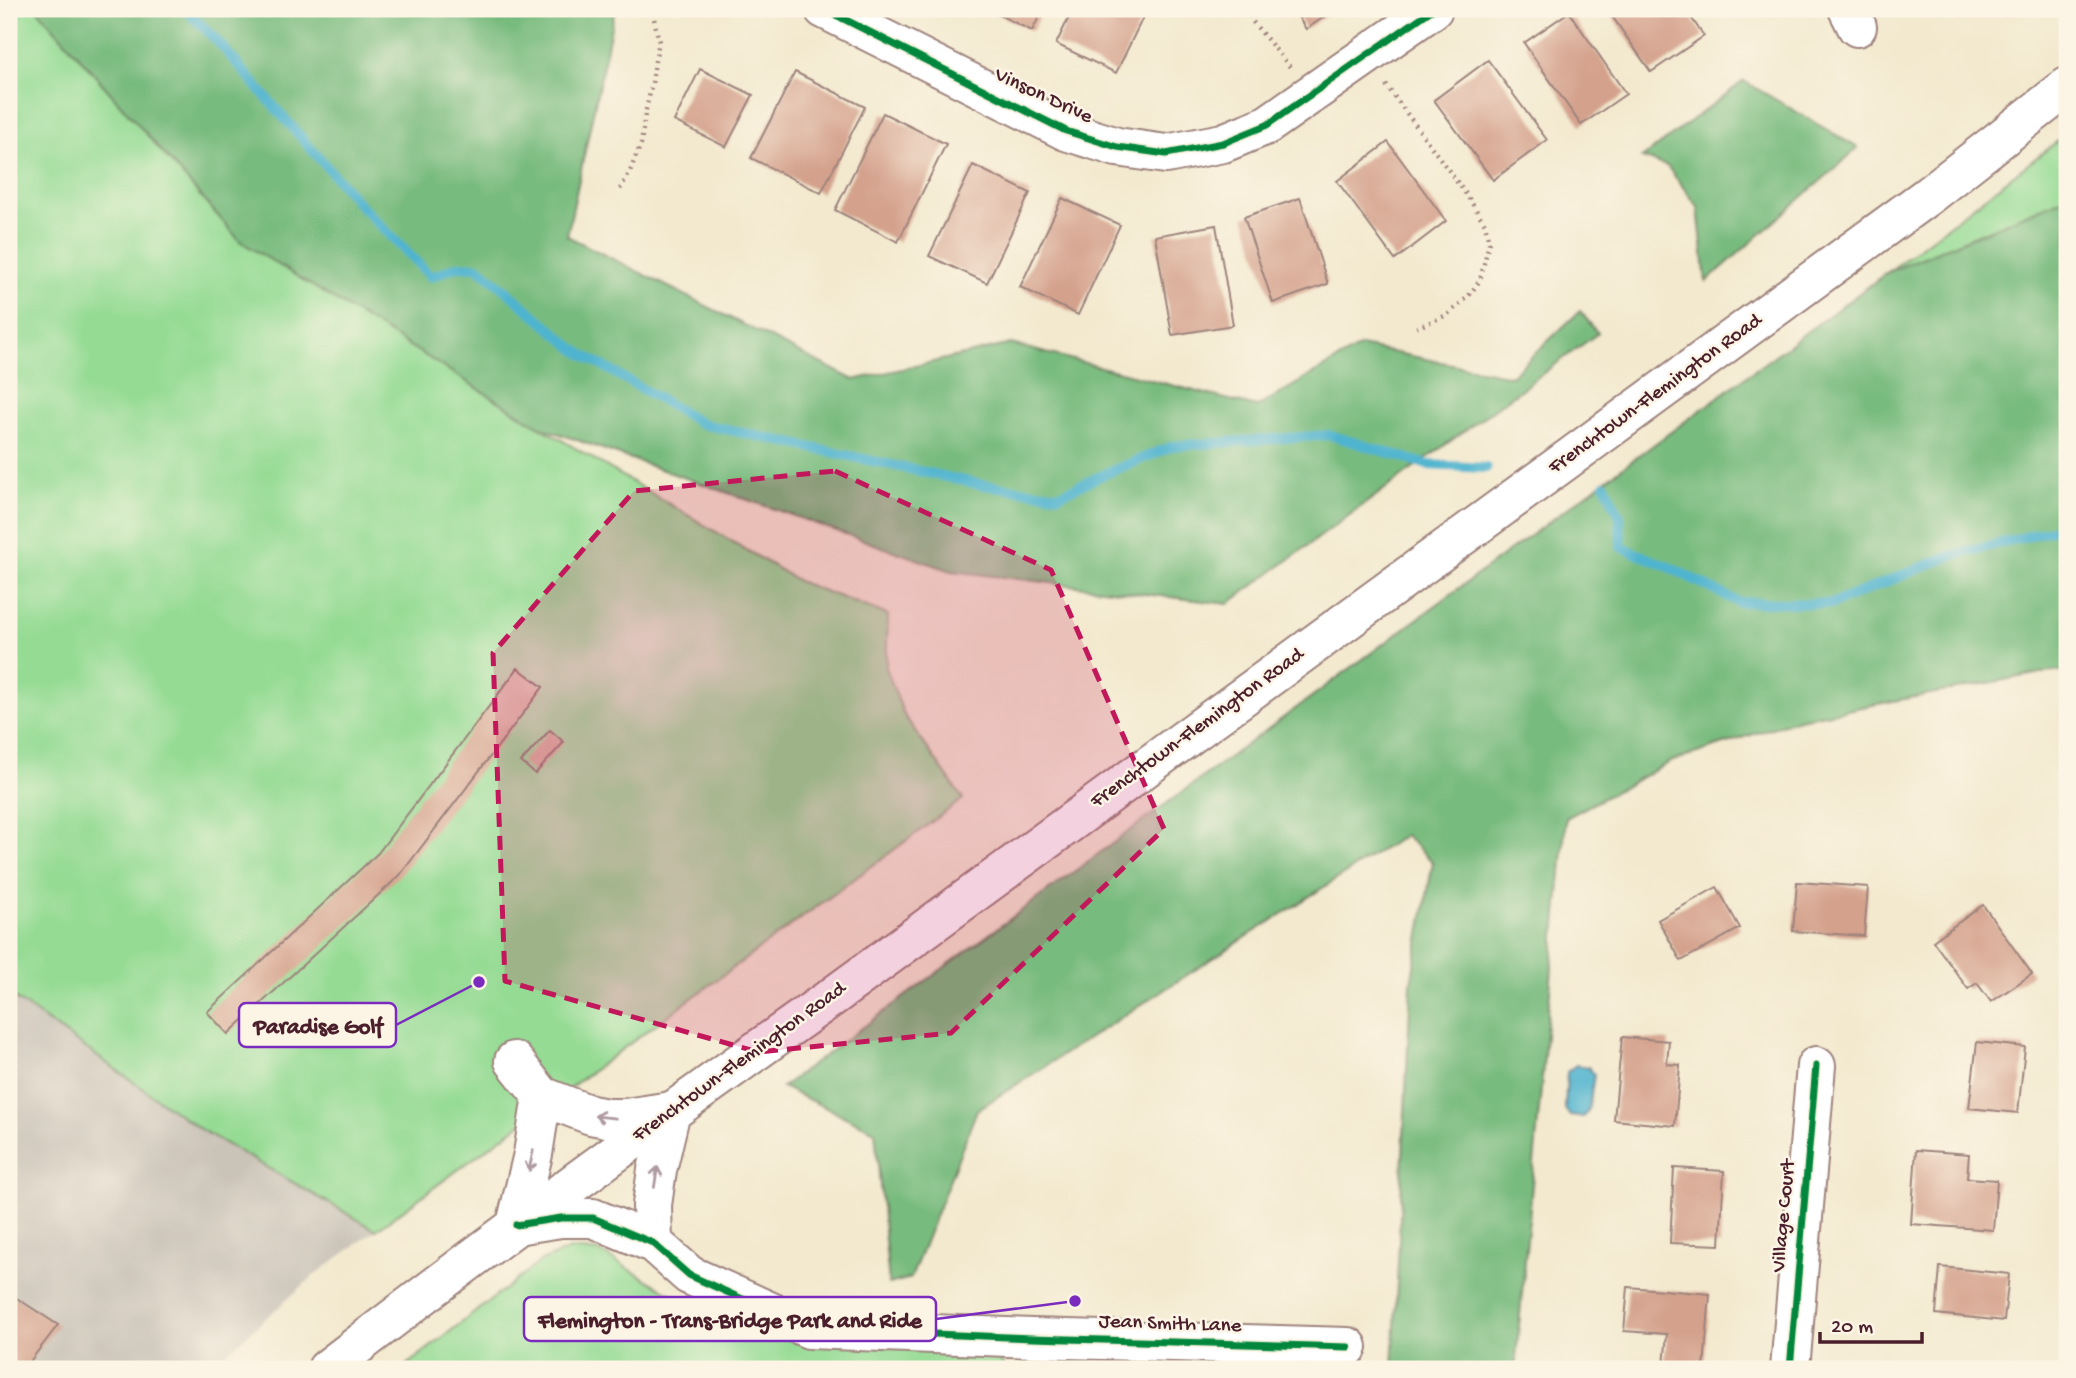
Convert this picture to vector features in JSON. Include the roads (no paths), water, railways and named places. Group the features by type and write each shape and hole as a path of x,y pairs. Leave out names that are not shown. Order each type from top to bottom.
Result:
{"main road":[{"name":"Vinson Drive","path":"824,9 1066,131 1117,147 1166,155 1223,143 1267,125 1433,9"},
{"name":"Frenchtown-Flemington Road","path":"327,1369 671,1111 832,997 1930,195 2067,87"},
{"path":"514,1061 542,1096 591,1115 626,1118 671,1111 652,1205 653,1243"},
{"name":"Village Court","path":"1790,1369 1816,1066"},
{"path":"516,1225 533,1154 542,1096"},
{"name":"Jean Smith Lane","path":"516,1225 561,1218 593,1218 653,1243 689,1275 809,1329 1045,1339 1348,1347"}],"water":[{"path":"1576,1065 1588,1067 1594,1074 1589,1109 1583,1117 1570,1116 1565,1109 1567,1072"}],"waterway":[{"path":"185,9 218,42 359,204 431,277 457,266 478,267 577,351 702,424 983,485 1059,495 1173,446 1330,435 1428,465 1486,468"},
{"path":"1605,485 1620,517 1621,547 1669,567 1738,602 1832,604 1947,557 2067,526"}],"place":[{"name":"Paradise Golf","path":"479,982"},
{"name":"Flemington - Trans-Bridge Park and Ride","path":"1075,1301"}]}
